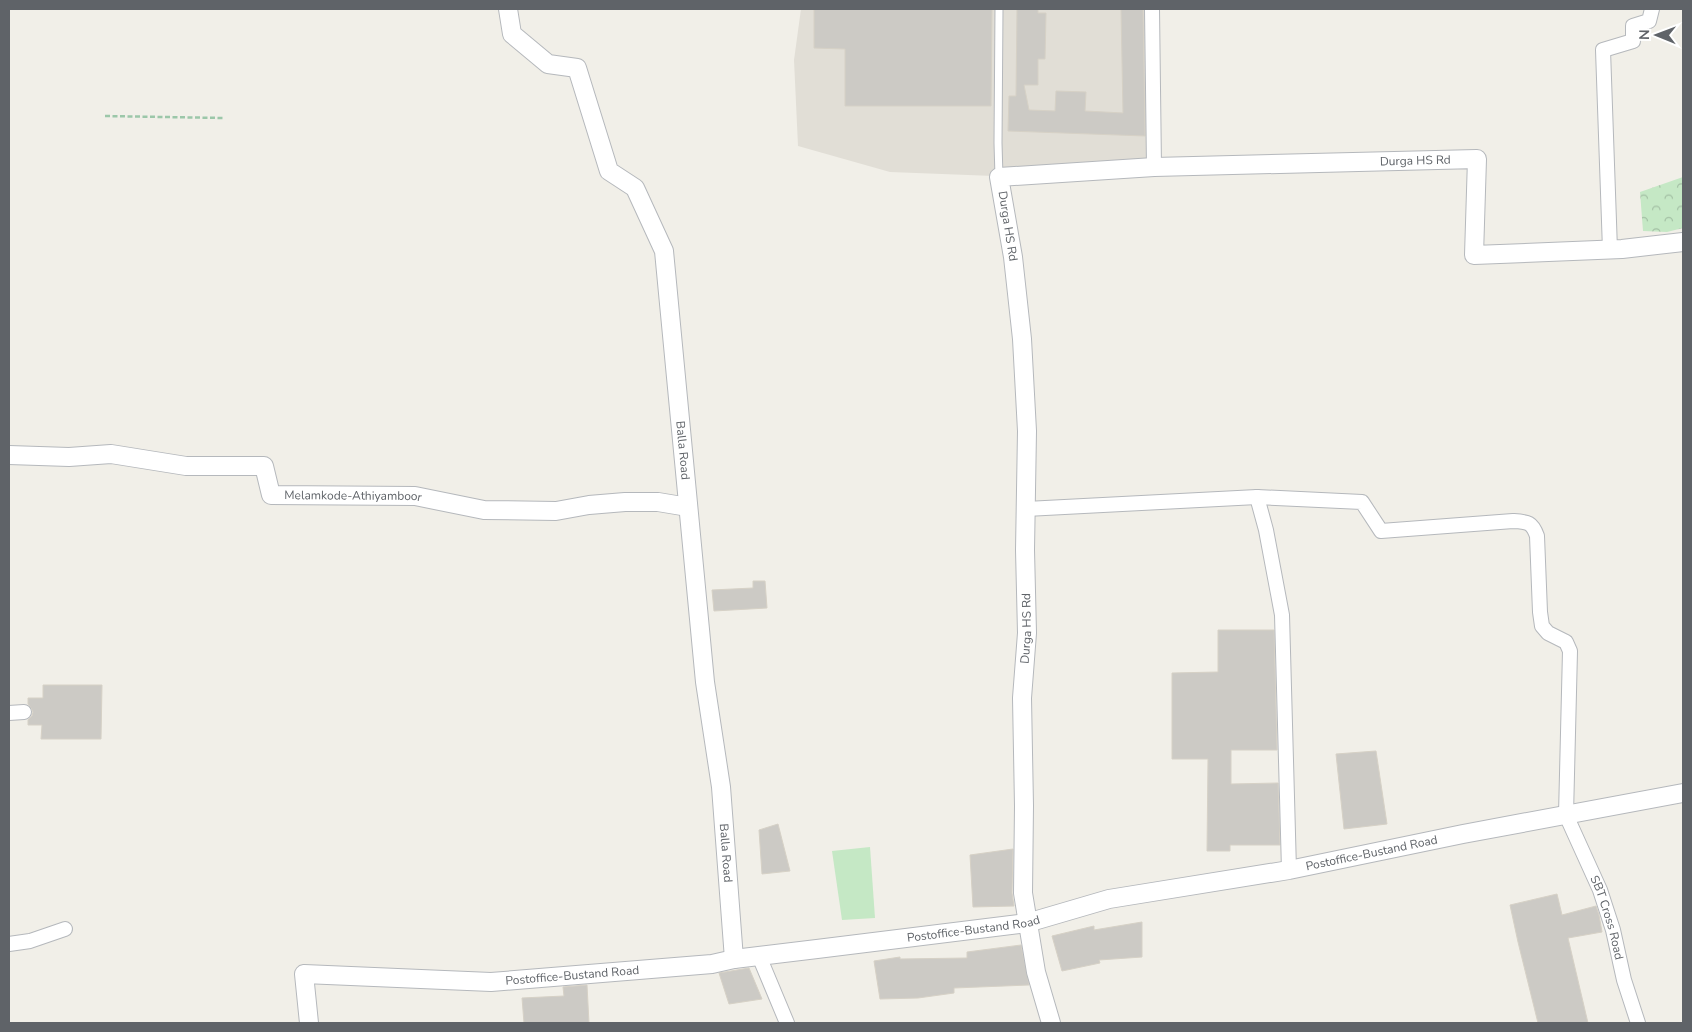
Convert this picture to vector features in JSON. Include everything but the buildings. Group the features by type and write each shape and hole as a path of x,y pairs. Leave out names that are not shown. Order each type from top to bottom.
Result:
{"street":[{"name":"Balla Road","path":"508,9 512,34 548,64 577,68 609,171 635,188 664,251 705,682 721,787 734,960"},
{"path":"1152,9 1154,167"},
{"path":"1610,250 1603,50 1633,42 1633,26 1649,21 1652,9"},
{"name":"Durga HS Rd","path":"1051,1023 1036,972 1023,893 1022,698 1028,633 1025,550 1027,431 1022,340 1013,257 999,177 1154,167 1477,160 1474,255 1610,250 1683,242"},
{"name":"Melamkode-Athiyamboor","path":"9,455 69,457 111,454 186,466 264,466 271,495 415,496 484,510 556,511 589,504 625,502 658,502 688,507"},
{"path":"1026,509 1257,497 1362,502 1381,531 1514,521 1526,522 1533,526 1537,536 1542,626 1548,633 1566,642 1570,651 1566,815"},
{"path":"1257,497 1266,530 1282,615 1289,870"},
{"path":"9,713 24,712"},
{"name":"Postoffice-Bustand Road","path":"309,1023 304,974 491,982 712,964 759,956 1027,923 1109,899 1289,870 1463,834 1683,793"},
{"name":"SBT Cross Road","path":"1566,815 1600,890 1613,930 1624,980 1638,1023"},
{"path":"9,944 30,941 65,929"},
{"path":"759,956 787,1023"}],"lane":[{"path":"999,9 999,177"}],"path":[{"path":"105,116 223,118"}],"shaded area":[{"path":"801,9 1159,9 1160,173 994,176 890,172 798,146 794,60"}],"green space":[{"path":"1683,177 1683,228 1667,232 1643,231 1640,192"},
{"path":"870,847 875,918 842,920 832,851"}]}
